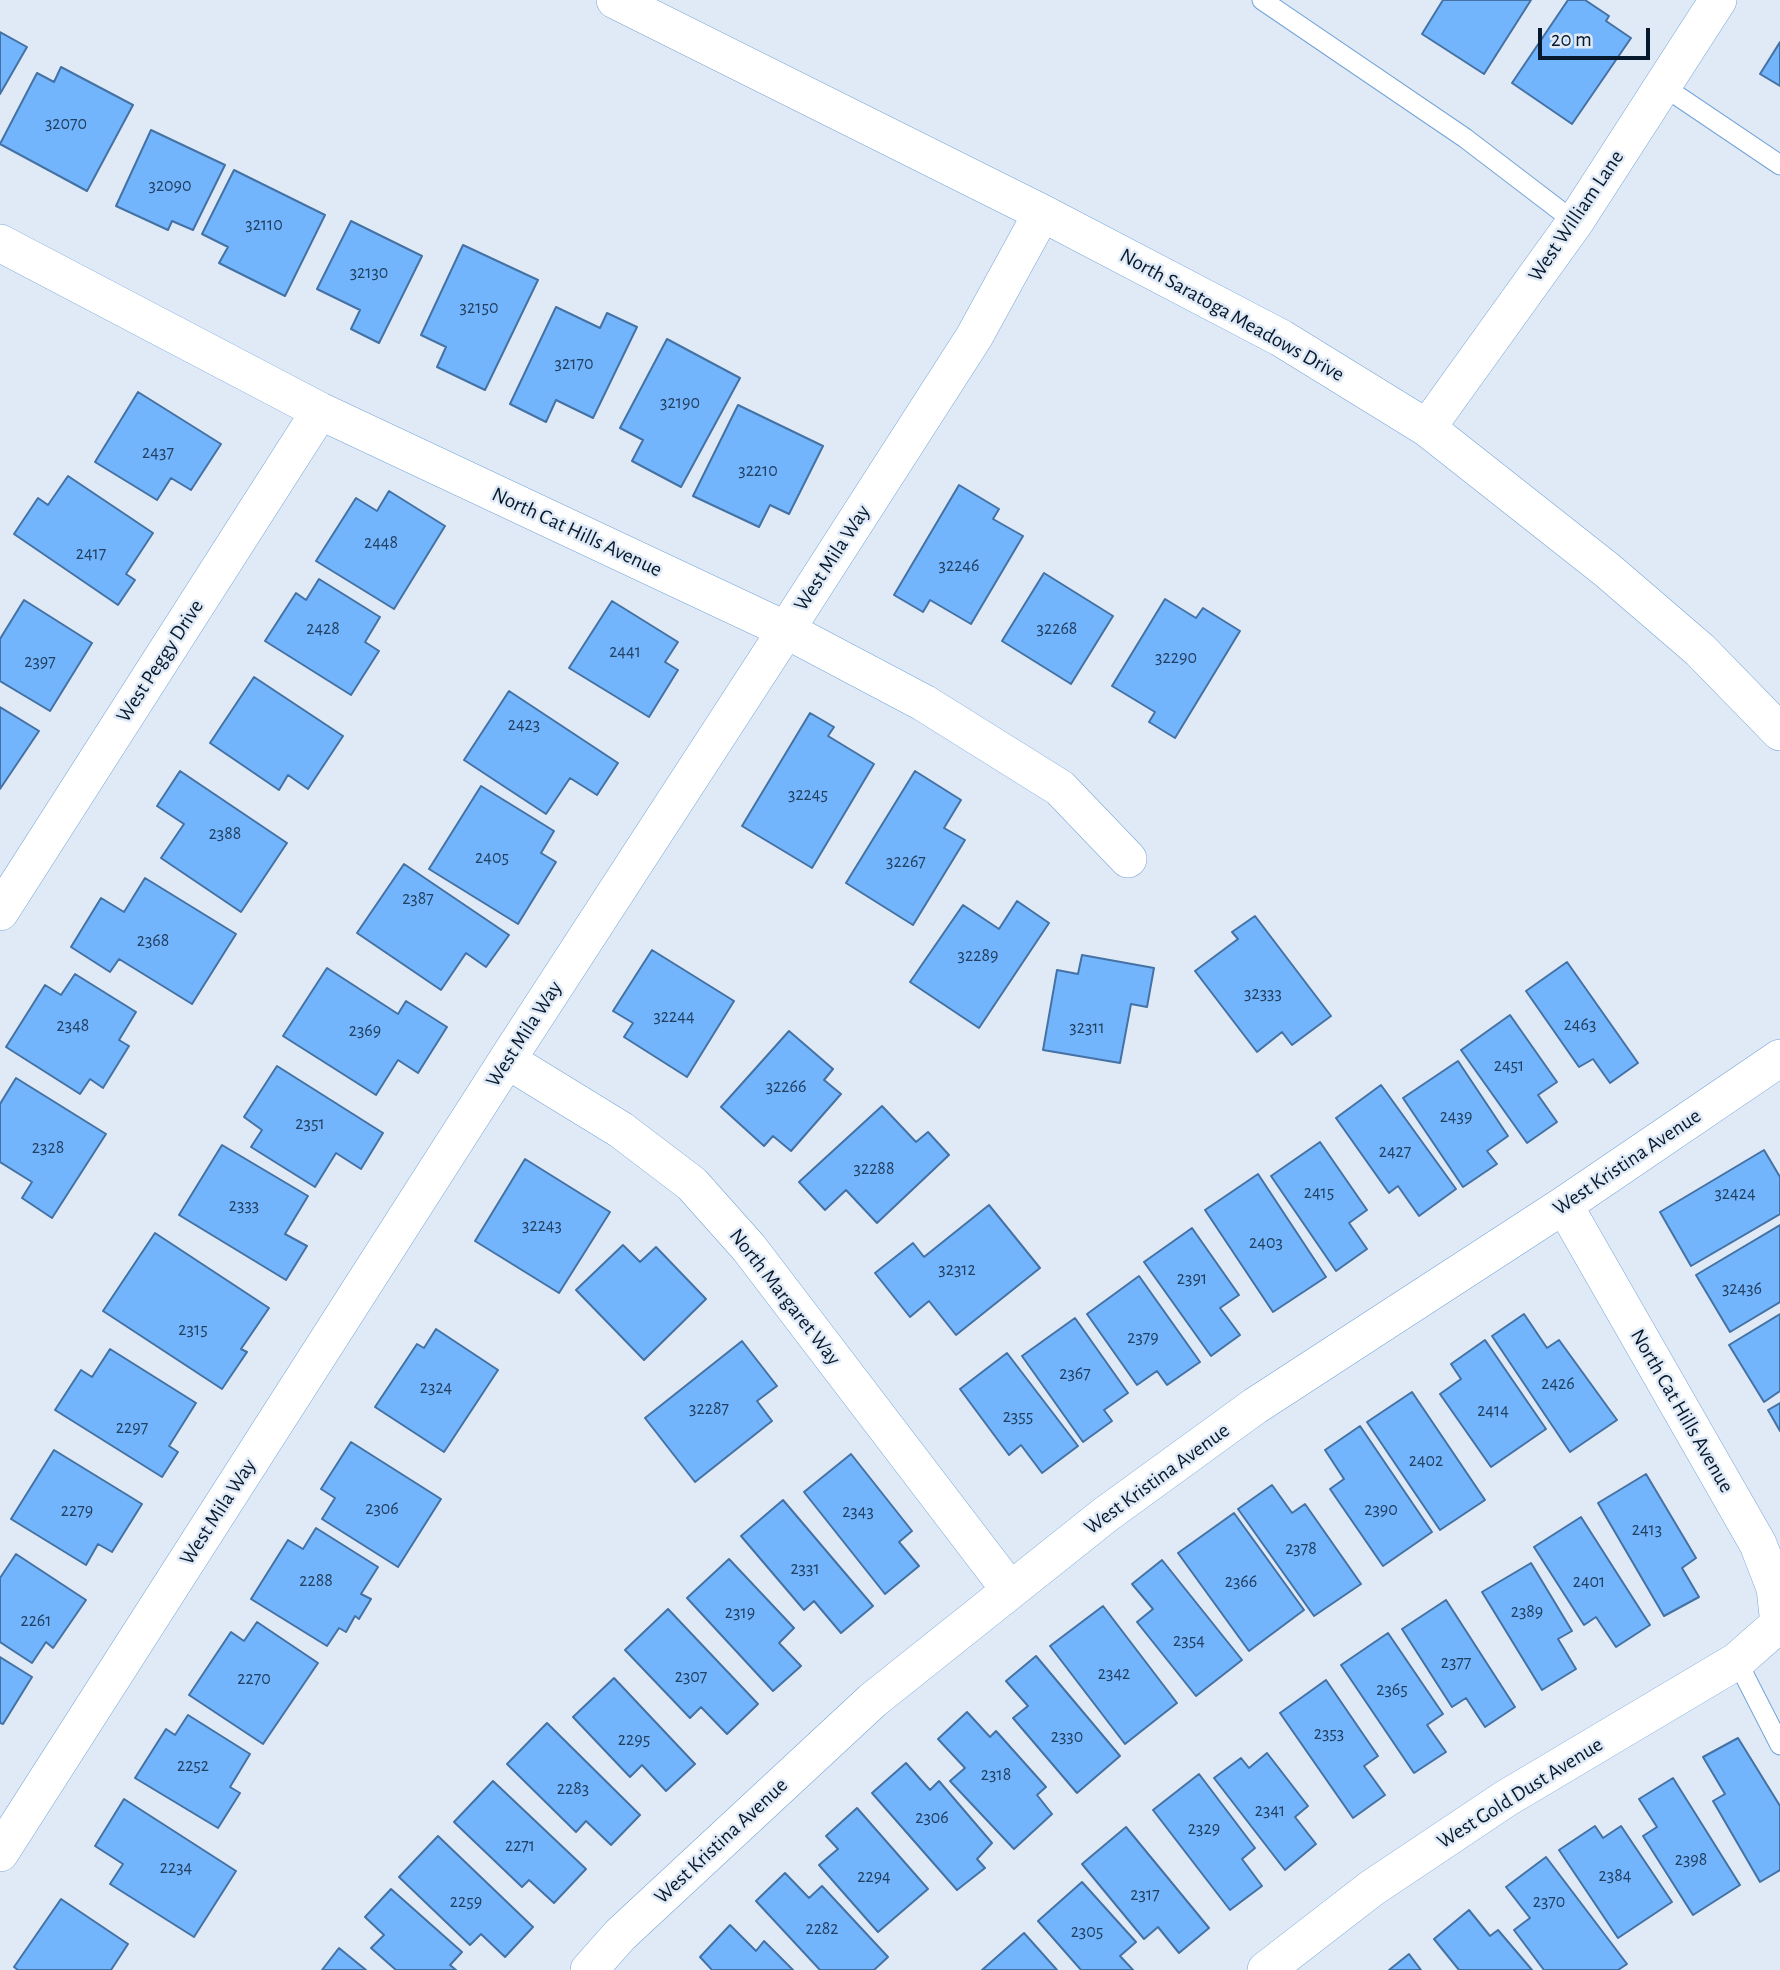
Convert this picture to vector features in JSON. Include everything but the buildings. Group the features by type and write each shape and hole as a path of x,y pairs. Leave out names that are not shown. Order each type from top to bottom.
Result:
{"street":[{"name":"North Saratoga Meadows Drive","path":"615,0 1042,213 1281,338 1427,428 1607,570 1700,650 1780,732"},
{"name":"West William Lane","path":"1427,428 1575,222 1718,0"},
{"name":"West Mila Way","path":"0,1853 974,337 1042,213"},
{"name":"North Cat Hills Avenue","path":"0,243 320,411 786,630 925,703 1060,788 1128,859"},
{"name":"West Peggy Drive","path":"0,912 320,411"},
{"name":"West Kristina Avenue","path":"589,1970 620,1935 873,1700 1105,1515 1255,1406 1564,1205 1780,1058"},
{"name":"North Margaret Way","path":"507,1060 621,1130 692,1184 749,1248 1010,1590"},
{"name":"North Cat Hills Avenue","path":"1564,1205 1758,1544 1776,1588 1779,1624"},
{"name":"West Gold Dust Avenue","path":"1266,1970 1372,1888 1505,1799 1737,1661 1779,1624"}],"lane":[{"path":"1262,0 1465,138 1575,222"},
{"path":"1663,86 1780,165"},
{"path":"1737,1661 1780,1745"}]}
